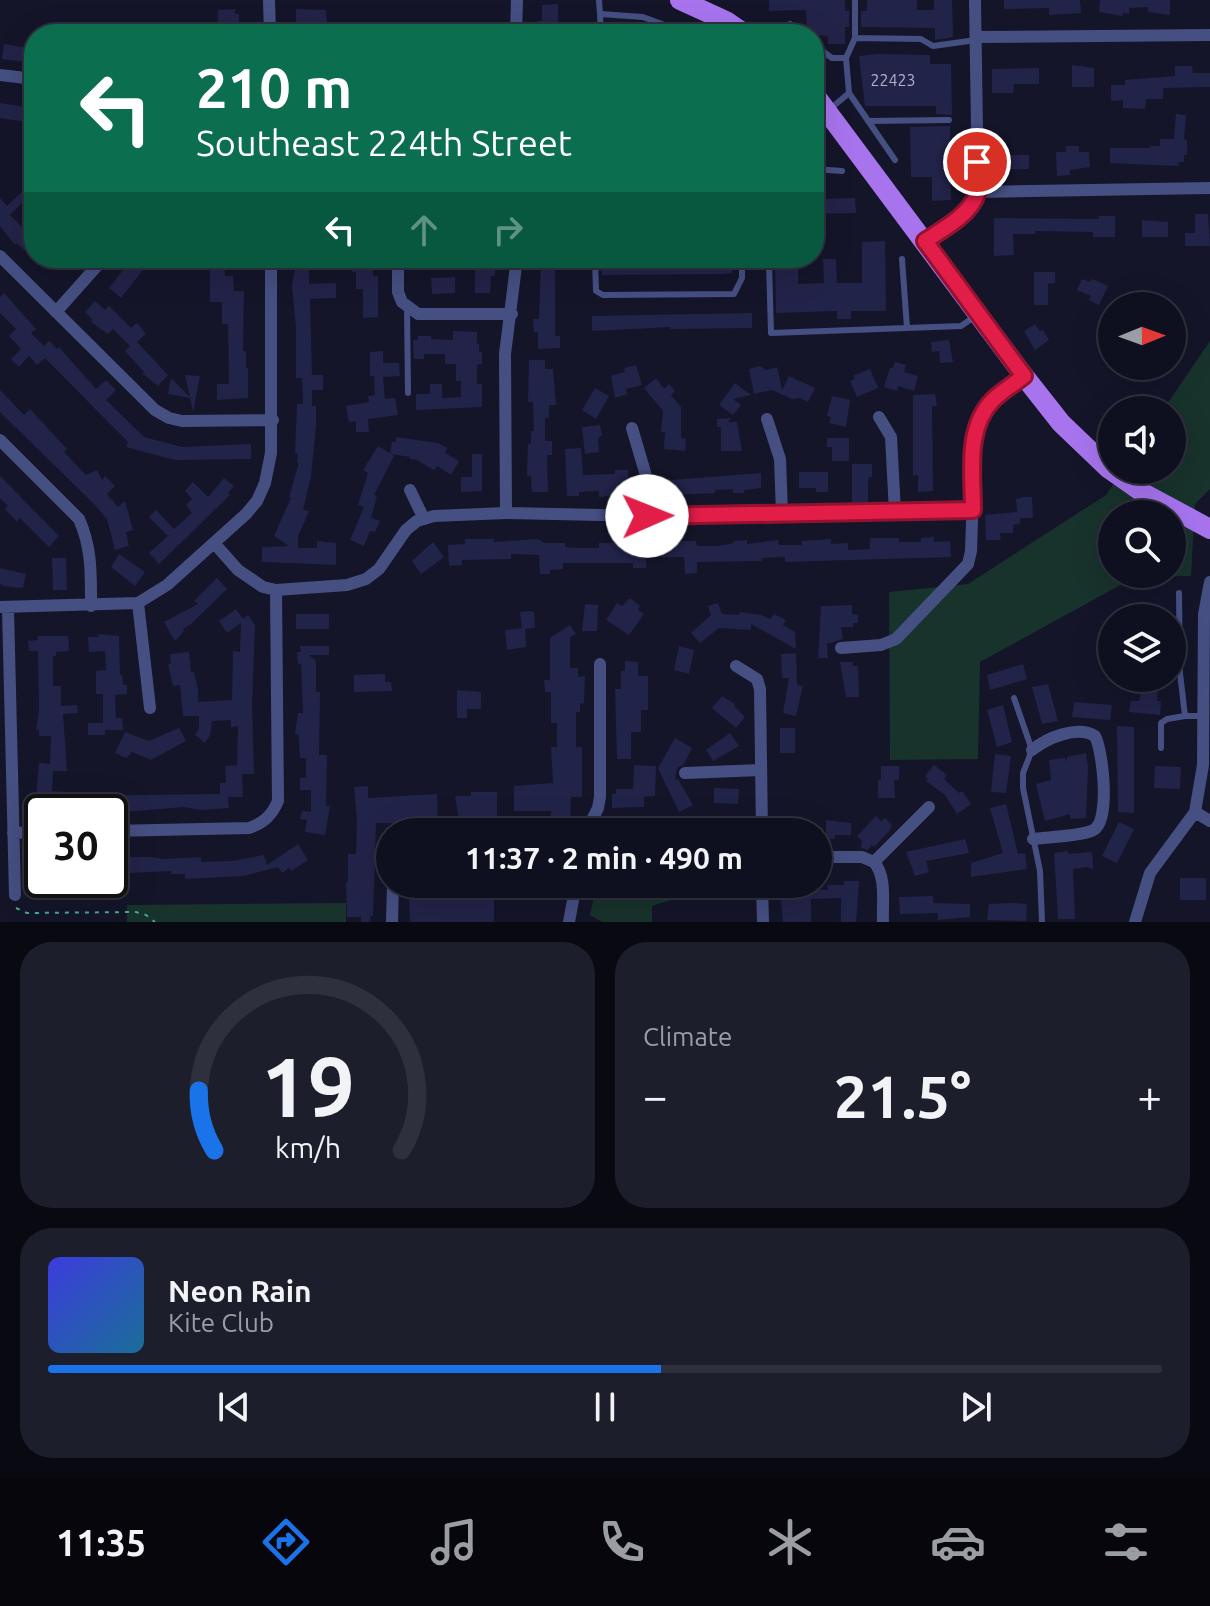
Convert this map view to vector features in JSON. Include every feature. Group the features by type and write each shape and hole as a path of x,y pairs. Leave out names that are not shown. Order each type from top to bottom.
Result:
{"main road":[{"path":"680,0 730,24"},
{"path":"824,105 1068,431 1108,468 1145,494 1202,525"}],"street":[{"path":"269,0 270,24"},
{"path":"516,24 517,0"},
{"path":"925,241 957,220 978,192 975,0"},
{"path":"976,38 1210,35"},
{"path":"0,75 24,78"},
{"path":"978,192 1210,188"},
{"path":"0,256 155,410 182,421 273,420"},
{"path":"56,312 95,268"},
{"path":"15,895 4,608 138,603 167,585 215,544 257,501 268,468 273,420 271,268"},
{"path":"398,268 398,292 407,307 418,314 512,314"},
{"path":"506,513 505,354 516,268"},
{"path":"841,648 881,645 896,639 962,573 971,551 973,447 978,421 993,400 1024,376"},
{"path":"879,417 891,437 895,512"},
{"path":"767,419 780,459 782,513"},
{"path":"632,428 647,479 647,516"},
{"path":"0,440 79,519 91,554 91,606"},
{"path":"410,490 424,519"},
{"path":"215,544 238,570 263,587 276,590 347,585 366,579 383,565 406,530 434,516 973,510"},
{"path":"1135,922 1150,873 1195,812 1203,776 1204,614 1210,582"},
{"path":"128,831 249,828 260,825 268,818 278,801 276,590"},
{"path":"138,603 150,708"},
{"path":"593,818 600,797 600,664"},
{"path":"736,666 757,679 760,689 762,818"},
{"path":"1032,750 1056,736 1084,732 1095,736 1099,744 1103,775 1101,821 1089,831 1033,839"},
{"path":"685,773 761,770"},
{"path":"874,862 929,807"},
{"path":"1195,812 1210,821"},
{"path":"13,833 24,833"},
{"path":"832,857 862,857 880,868 883,922"},
{"path":"392,922 393,898"},
{"path":"569,922 573,898"},
{"path":"762,898 763,922"}],"lane":[{"path":"599,0 600,24"},
{"path":"855,0 855,38 846,58 849,93 895,160"},
{"path":"600,14 643,17 662,24"},
{"path":"855,38 921,39 933,46 976,38"},
{"path":"824,52 832,58 846,58"},
{"path":"828,110 849,93"},
{"path":"868,121 949,120"},
{"path":"824,170 842,171"},
{"path":"902,259 907,328"},
{"path":"595,268 596,291 603,295 618,295 734,294 742,278 742,268"},
{"path":"769,268 771,333 961,326 978,314"},
{"path":"407,307 408,393"},
{"path":"1179,593 1180,673 1185,716"},
{"path":"1014,698 1032,750 1023,773 1023,788 1040,871 1042,922"},
{"path":"1161,748 1163,720 1203,716"}],"path":[{"path":"15,895 16,908 27,913 136,912 155,922"}],"green space":[{"path":"1210,341 1210,489 1195,504 1191,576 1186,576 1186,500 1098,500 1113,484 1186,484 1186,396 1173,396"},
{"path":"1098,500 1098,588 1115,588 980,662 978,759 890,760 889,592 968,584"},
{"path":"594,898 706,898 671,900 652,906 652,922 602,922 590,915"},
{"path":"346,903 346,922 127,922 127,905"}],"building":[{"path":"769,0 845,0 849,27 845,27 845,44 828,44 824,24 807,24 806,10 769,11"},
{"path":"867,0 917,0 917,10 934,10 934,0 952,0 953,37 935,40 935,28 861,27 861,11 867,11"},
{"path":"1004,0 1080,0 1081,13 1049,15 1049,8 1004,9"},
{"path":"1100,0 1170,0 1170,15 1148,12 1148,7 1129,8 1129,14 1123,13 1123,16 1099,12"},
{"path":"558,4 558,24 538,24 542,21 542,5"},
{"path":"235,9 235,14 239,14 239,24 218,24 218,10"},
{"path":"296,9 326,10 327,24 296,24"},
{"path":"4,44 24,47 24,62 2,59"},
{"path":"930,55 930,64 951,64 952,115 936,114 936,106 865,106 859,56"},
{"path":"1072,65 1094,68 1094,87 1072,87"},
{"path":"1175,66 1192,66 1193,73 1210,73 1210,87 1163,88 1163,99 1146,99 1145,109 1123,108 1123,100 1111,101 1111,85 1125,85 1125,80 1175,76"},
{"path":"1039,68 1039,84 1014,84 1013,93 992,93 992,69"},
{"path":"0,103 24,107 24,122 0,118"},
{"path":"1176,114 1186,115 1184,139 1187,140 1187,155 1184,155 1184,162 1178,162 1179,166 1110,163 1110,148 1150,148 1160,146 1160,139 1174,139"},
{"path":"950,126 951,200 932,201 932,177 911,177 910,127"},
{"path":"1066,146 1079,146 1079,152 1089,152 1090,167 1070,170 1070,175 1057,176 1056,152 1066,152"},
{"path":"998,155 1029,155 1029,169 998,170"},
{"path":"24,190 24,201 10,215 24,229 24,250 17,243 15,245 0,226 0,198 7,206"},
{"path":"855,198 856,213 824,214 824,199"},
{"path":"1195,214 1208,214 1210,246 1185,246 1185,233 1195,233"},
{"path":"1099,216 1115,216 1115,237 1093,237 1093,232 1035,231 1035,234 1013,234 1014,255 994,256 994,218 1099,219"},
{"path":"1142,220 1168,222 1168,237 1142,237"},
{"path":"885,241 886,311 851,311 851,319 837,319 837,311 776,313 775,268 798,268 798,284 824,283 824,259 836,259 837,283 862,283 862,242"},
{"path":"124,268 143,268 121,298 109,288"},
{"path":"210,268 225,268 225,276 233,276 234,291 244,291 243,351 246,351 248,368 248,398 217,400 217,384 229,384 228,324 222,324 222,302 210,302"},
{"path":"295,268 309,268 309,284 336,283 336,298 310,299 312,375 323,375 323,390 312,390 316,426 311,476 303,510 309,511 298,536 298,548 317,548 317,541 336,543 336,565 262,562 262,547 289,546 274,536 291,498 299,463 298,454 295,453 297,404 303,404 302,378 296,378 292,286"},
{"path":"352,268 373,268 373,276 378,276 378,317 363,318 363,289 356,289 356,272 352,272"},
{"path":"475,268 495,268 490,293 475,293"},
{"path":"541,268 555,268 555,336 560,336 560,348 538,349 538,332 534,332 533,319 539,319"},
{"path":"602,268 732,268 732,273 724,274 602,275"},
{"path":"1034,272 1055,272 1055,283 1048,284 1048,305 1034,305"},
{"path":"455,277 455,293 432,294 431,278"},
{"path":"1082,279 1090,282 1092,279 1108,286 1105,292 1098,292 1098,304 1089,300 1091,296 1077,290"},
{"path":"4,293 36,329 31,333 44,346 49,341 57,349 59,347 96,389 106,380 116,390 106,400 144,437 182,447 251,444 251,459 175,460 126,447 128,442 45,358 37,365 29,356 19,367 11,359 21,349 9,336 16,329 0,313 0,297"},
{"path":"95,301 105,310 109,306 131,328 137,323 146,334 137,342 168,375 158,386 142,373 125,351 130,346 113,329 108,334 91,322 93,320 85,312"},
{"path":"752,313 752,328 670,327 592,331 592,316"},
{"path":"1035,324 1049,340 1035,350 1024,331"},
{"path":"453,331 477,332 479,352 482,352 482,364 477,365 477,384 482,384 482,407 416,410 416,394 430,394 430,384 442,384 442,398 461,397 461,381 456,381 456,364 445,364 445,354 424,354 424,359 414,359 413,340 418,340 418,336 453,340"},
{"path":"949,340 953,362 940,363 939,351 932,352 931,342"},
{"path":"383,351 383,363 399,363 400,376 383,377 385,399 395,398 398,415 368,419 369,432 356,432 356,421 349,422 346,406 369,402 368,396 375,395 374,376 370,376 370,352"},
{"path":"529,360 545,360 545,369 553,369 556,405 549,405 549,418 545,418 545,441 552,441 552,455 547,455 548,492 532,492 531,476 527,476 528,444 531,444 531,431 534,431 533,402 528,402"},
{"path":"895,362 906,365 904,372 918,376 914,391 898,386 897,391 884,387"},
{"path":"636,365 642,385 626,389 627,394 615,398 611,376"},
{"path":"760,366 766,370 777,367 782,390 789,376 815,388 808,402 772,390 754,394 749,369"},
{"path":"870,369 878,388 857,397 850,381 855,379 853,376"},
{"path":"185,375 200,376 193,412 190,398 168,394 171,378 190,397"},
{"path":"656,378 664,389 669,384 675,391 671,395 681,407 681,438 686,439 685,451 664,449 665,432 661,432 663,411 644,388"},
{"path":"735,383 751,395 733,399 741,405 733,415 719,405"},
{"path":"595,388 609,396 596,419 582,410"},
{"path":"0,390 24,415 30,409 86,475 97,470 102,480 105,476 115,486 107,494 118,507 125,501 133,530 126,532 129,546 115,550 107,519 0,412"},
{"path":"935,394 937,406 932,406 933,491 918,492 918,475 913,476 913,395"},
{"path":"832,396 850,400 846,427 829,423 831,417 827,416"},
{"path":"731,418 728,422 737,422 742,451 721,451 721,427 717,427 717,419"},
{"path":"600,425 599,452 585,454 582,427"},
{"path":"396,437 438,443 447,448 445,453 459,461 451,475 437,466 434,470 410,457 391,454 394,456 374,495 377,496 371,518 380,521 375,532 370,531 364,546 350,540 364,507 358,505 368,473 363,470 378,446 390,453"},
{"path":"827,438 849,438 849,461 832,461 832,447 827,447"},
{"path":"581,448 583,475 615,474 615,470 628,470 629,491 612,492 612,496 599,497 599,491 567,496 565,449"},
{"path":"472,454 482,454 482,491 461,492 461,477 472,477"},
{"path":"852,464 872,464 868,502 852,502"},
{"path":"799,472 828,472 828,492 799,488"},
{"path":"761,473 761,488 744,490 744,493 733,493 733,489 672,495 671,480"},
{"path":"0,476 59,536 49,547 20,518 17,522 5,509 8,506 0,498"},
{"path":"224,478 234,486 228,493 230,495 159,564 149,553 169,535 149,517 156,510 174,529 192,513 186,505 192,499 185,491 193,482 208,497"},
{"path":"1032,497 1033,518 1020,518 1020,524 1013,525 1013,533 1000,533 1001,540 986,540 985,515 1017,512 1016,499"},
{"path":"934,537 934,542 950,541 951,557 785,562 785,557 762,558 762,561 697,562 697,573 685,574 684,557 646,557 646,568 633,568 633,563 563,563 563,569 550,570 550,574 540,574 539,555 511,554 511,559 462,560 462,565 449,566 448,545 465,544 465,539 494,539 494,542 538,539 544,543 565,543 565,547 599,548 599,543 629,542 629,546 657,546 657,541 696,541 697,546 718,546 734,541 747,540 747,544 778,540 779,545 802,545 802,541 831,539 831,544 848,543 848,550 870,549 870,538 921,542 921,538"},
{"path":"433,542 444,557 421,574 412,561"},
{"path":"119,554 145,572 135,586 111,567"},
{"path":"52,558 66,558 67,590 53,590"},
{"path":"0,568 26,574 23,588 3,586 0,583"},
{"path":"217,578 227,589 183,629 175,641 164,622 198,604 194,601"},
{"path":"630,598 644,614 629,635 606,620 617,603 622,606"},
{"path":"718,603 722,614 739,615 740,612 770,619 774,614 786,620 783,625 795,632 796,649 751,624 751,630 719,628 700,643 691,633 711,615 708,606"},
{"path":"585,604 598,605 597,631 582,631"},
{"path":"852,605 852,614 858,615 858,623 853,623 853,627 841,627 843,639 827,644 828,658 818,658 821,606"},
{"path":"236,609 243,619 248,615 255,625 252,704 254,774 242,774 243,797 228,797 229,808 202,810 183,807 128,812 128,795 220,794 220,783 226,783 225,766 237,765 238,726 231,727 231,720 212,721 205,743 195,735 199,728 199,716 183,716 180,685 173,686 168,664 171,664 170,654 189,652 198,702 232,700 233,651 240,652 241,623 227,633 219,621"},
{"path":"520,612 534,612 535,628 525,629 526,647 507,650 505,630 522,628"},
{"path":"296,614 329,614 329,629 296,629"},
{"path":"570,625 576,634 570,637 570,668 578,668 578,677 585,676 584,704 580,703 580,712 576,712 576,747 582,747 582,797 571,797 570,818 550,818 551,811 514,811 514,786 553,783 551,747 557,747 557,723 551,723 551,692 545,692 544,680 550,680 550,638"},
{"path":"98,634 119,636 120,675 123,685 127,685 127,694 115,695 116,718 122,718 123,730 105,730 105,735 88,735 88,723 103,723 103,694 96,694 96,671 106,670 105,651 89,652 88,637 99,637"},
{"path":"37,636 68,636 69,651 56,652 53,656 53,686 61,686 61,706 77,705 78,713 63,714 67,771 53,771 52,791 68,792 37,794 39,763 50,764 51,736 39,736 39,730 36,730 39,709 38,651 29,651 28,641 38,640"},
{"path":"300,646 329,646 329,655 309,655 316,661 316,692 320,692 319,755 327,755 326,806 330,806 325,835 305,832 307,820 300,819 302,811 311,812 311,790 300,790 300,778 306,778 306,758 300,758 298,734 295,734 298,713 303,713 301,664 298,664 297,652 301,652"},
{"path":"679,646 694,650 689,674 674,670"},
{"path":"796,653 797,685 803,686 796,716 783,713 789,678 782,678 781,654"},
{"path":"625,661 638,662 638,676 648,676 648,710 641,710 641,732 631,732 631,759 617,759 615,689 621,689 621,671 625,671"},
{"path":"840,662 853,662 853,666 858,666 859,697 846,697"},
{"path":"1023,664 1027,679 990,690 987,675"},
{"path":"385,674 385,682 391,682 392,691 354,692 354,675"},
{"path":"1048,684 1058,721 1042,724 1032,687"},
{"path":"457,690 481,692 481,709 467,709 467,718 457,718"},
{"path":"1141,692 1158,692 1160,715 1129,712 1131,701 1139,701"},
{"path":"722,696 735,704 745,717 736,728 712,708"},
{"path":"1074,702 1112,705 1110,720 1072,717"},
{"path":"1003,705 1012,742 997,747 987,710"},
{"path":"1117,726 1134,727 1134,813 1118,812"},
{"path":"179,728 186,741 151,760 132,752 126,758 115,753 125,732 149,741"},
{"path":"780,728 795,728 795,753 780,753"},
{"path":"730,733 739,746 713,761 706,750"},
{"path":"675,738 692,748 684,764 677,768 675,780 678,779 693,805 679,812 658,768"},
{"path":"1086,753 1086,818 1070,819 1070,814 1045,821 1036,784 1051,780 1049,760 1065,758 1066,762 1067,757"},
{"path":"995,754 1011,756 1006,793 991,792"},
{"path":"634,765 656,766 655,796 644,797 644,807 612,808 612,794 616,794 616,789 633,789"},
{"path":"934,765 947,775 944,779 959,793 962,791 971,804 957,814 945,795 926,781 925,776"},
{"path":"881,766 899,766 899,780 894,780 895,798 878,798"},
{"path":"1155,766 1181,767 1180,789 1154,788"},
{"path":"368,786 368,798 437,794 438,818 376,818 373,916 370,916 370,922 361,922 361,917 347,917 348,854 356,854 354,787"},
{"path":"714,788 739,789 738,804 714,803"},
{"path":"471,792 497,792 497,818 459,818 455,796 471,796"},
{"path":"1006,804 1018,854 1025,853 1027,869 971,877 971,863 1003,853 990,808"},
{"path":"876,816 881,821 885,818 892,825 890,830 874,847 872,845 868,850 861,848 862,841 857,836"},
{"path":"832,821 851,823 851,835 835,835 832,839"},
{"path":"1119,822 1134,829 1117,863 1102,856"},
{"path":"965,839 969,853 926,861 929,872 915,876 906,852"},
{"path":"298,844 308,860 291,871 289,868 282,873 278,867 243,876 185,879 185,874 171,874 171,871 128,873 128,857 201,857 201,862 232,861 264,855 267,865"},
{"path":"1068,851 1068,854 1092,852 1093,870 1088,867 1073,869 1075,919 1058,919 1054,853"},
{"path":"1180,878 1206,878 1206,900 1180,900"},
{"path":"844,881 859,881 856,922 841,922 841,898 811,899 811,922 783,922 781,898 832,898 832,885 844,885"},
{"path":"933,896 933,903 970,904 970,917 938,920 938,913 900,914 899,897"},
{"path":"409,898 498,898 494,900 494,922 410,922"},
{"path":"989,904 1027,904 1026,921 987,920"}],"route":[{"path":"647,516 973,510 973,447 978,421 993,400 1024,376 925,241 957,220 972,203 978,192 977,162"}]}
